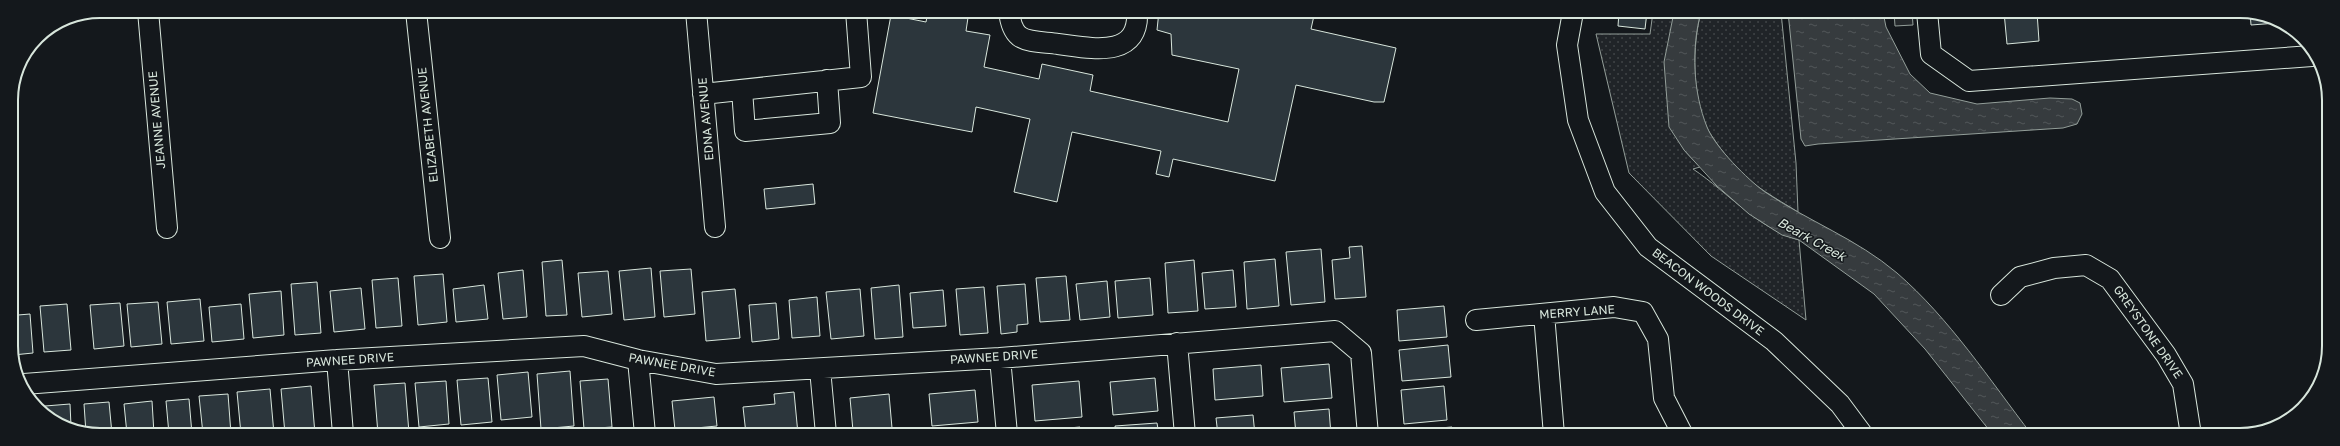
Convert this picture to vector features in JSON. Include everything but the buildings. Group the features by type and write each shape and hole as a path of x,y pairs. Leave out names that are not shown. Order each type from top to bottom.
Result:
{"street":[{"name":"JEANNE AVENUE","path":"149,18 167,228"},
{"name":"ELIZABETH AVENUE","path":"417,18 440,238"},
{"name":"EDNA AVENUE","path":"697,18 715,227"},
{"path":"703,94 861,77 857,18"},
{"path":"1011,18 1013,29 1024,39 1096,49 1112,48 1125,42 1135,34 1138,24 1138,18"},
{"name":"BEACON WOODS DRIVE","path":"1572,18 1568,45 1578,120 1605,192 1648,247 1774,341 1840,404 1858,428"},
{"path":"1928,18 1931,54 1969,81 2309,56"},
{"path":"742,90 745,131 830,124 826,80"},
{"name":"GREYSTONE DRIVE","path":"2001,295 2020,277 2054,268 2086,266 2110,279 2166,355 2183,384 2189,428"},
{"name":"MERRY LANE","path":"1476,320 1614,307 1643,312 1658,339 1664,398 1679,428"},
{"path":"1544,314 1553,428"},
{"name":"PAWNEE DRIVE","path":"27,384 337,360 584,346 638,360 716,374 1000,358 1335,331 1361,353 1367,428"},
{"path":"1177,343 1184,428"},
{"path":"1000,358 1006,428"},
{"path":"337,360 343,428"},
{"path":"638,360 644,428"},
{"path":"820,369 825,428"}],"shaded area":[{"path":"1652,18 1674,18 1684,150 1700,167 1693,169 1756,219 1799,240 1806,320 1711,256 1629,173 1596,34 1650,34"},
{"path":"1700,18 1782,18 1796,163 1798,212 1766,192 1743,175 1725,154 1707,128 1698,101 1696,86 1695,55"},
{"path":"1894,18 1912,18 1913,25 1895,26"}],"water":[{"name":"Beark Creek","path":"1673,18 1700,18 1695,55 1696,85 1702,113 1707,127 1724,153 1750,180 1765,192 1866,250 1897,273 1952,330 2027,428 1987,428 1925,349 1874,294 1799,240 1782,235 1749,214 1716,185 1684,150 1669,127 1664,62"},
{"path":"1789,18 1884,18 1886,27 1910,74 1930,93 1977,104 2050,98 2072,99 2080,103 2082,114 2077,124 2063,128 1805,146 1801,139"}]}
